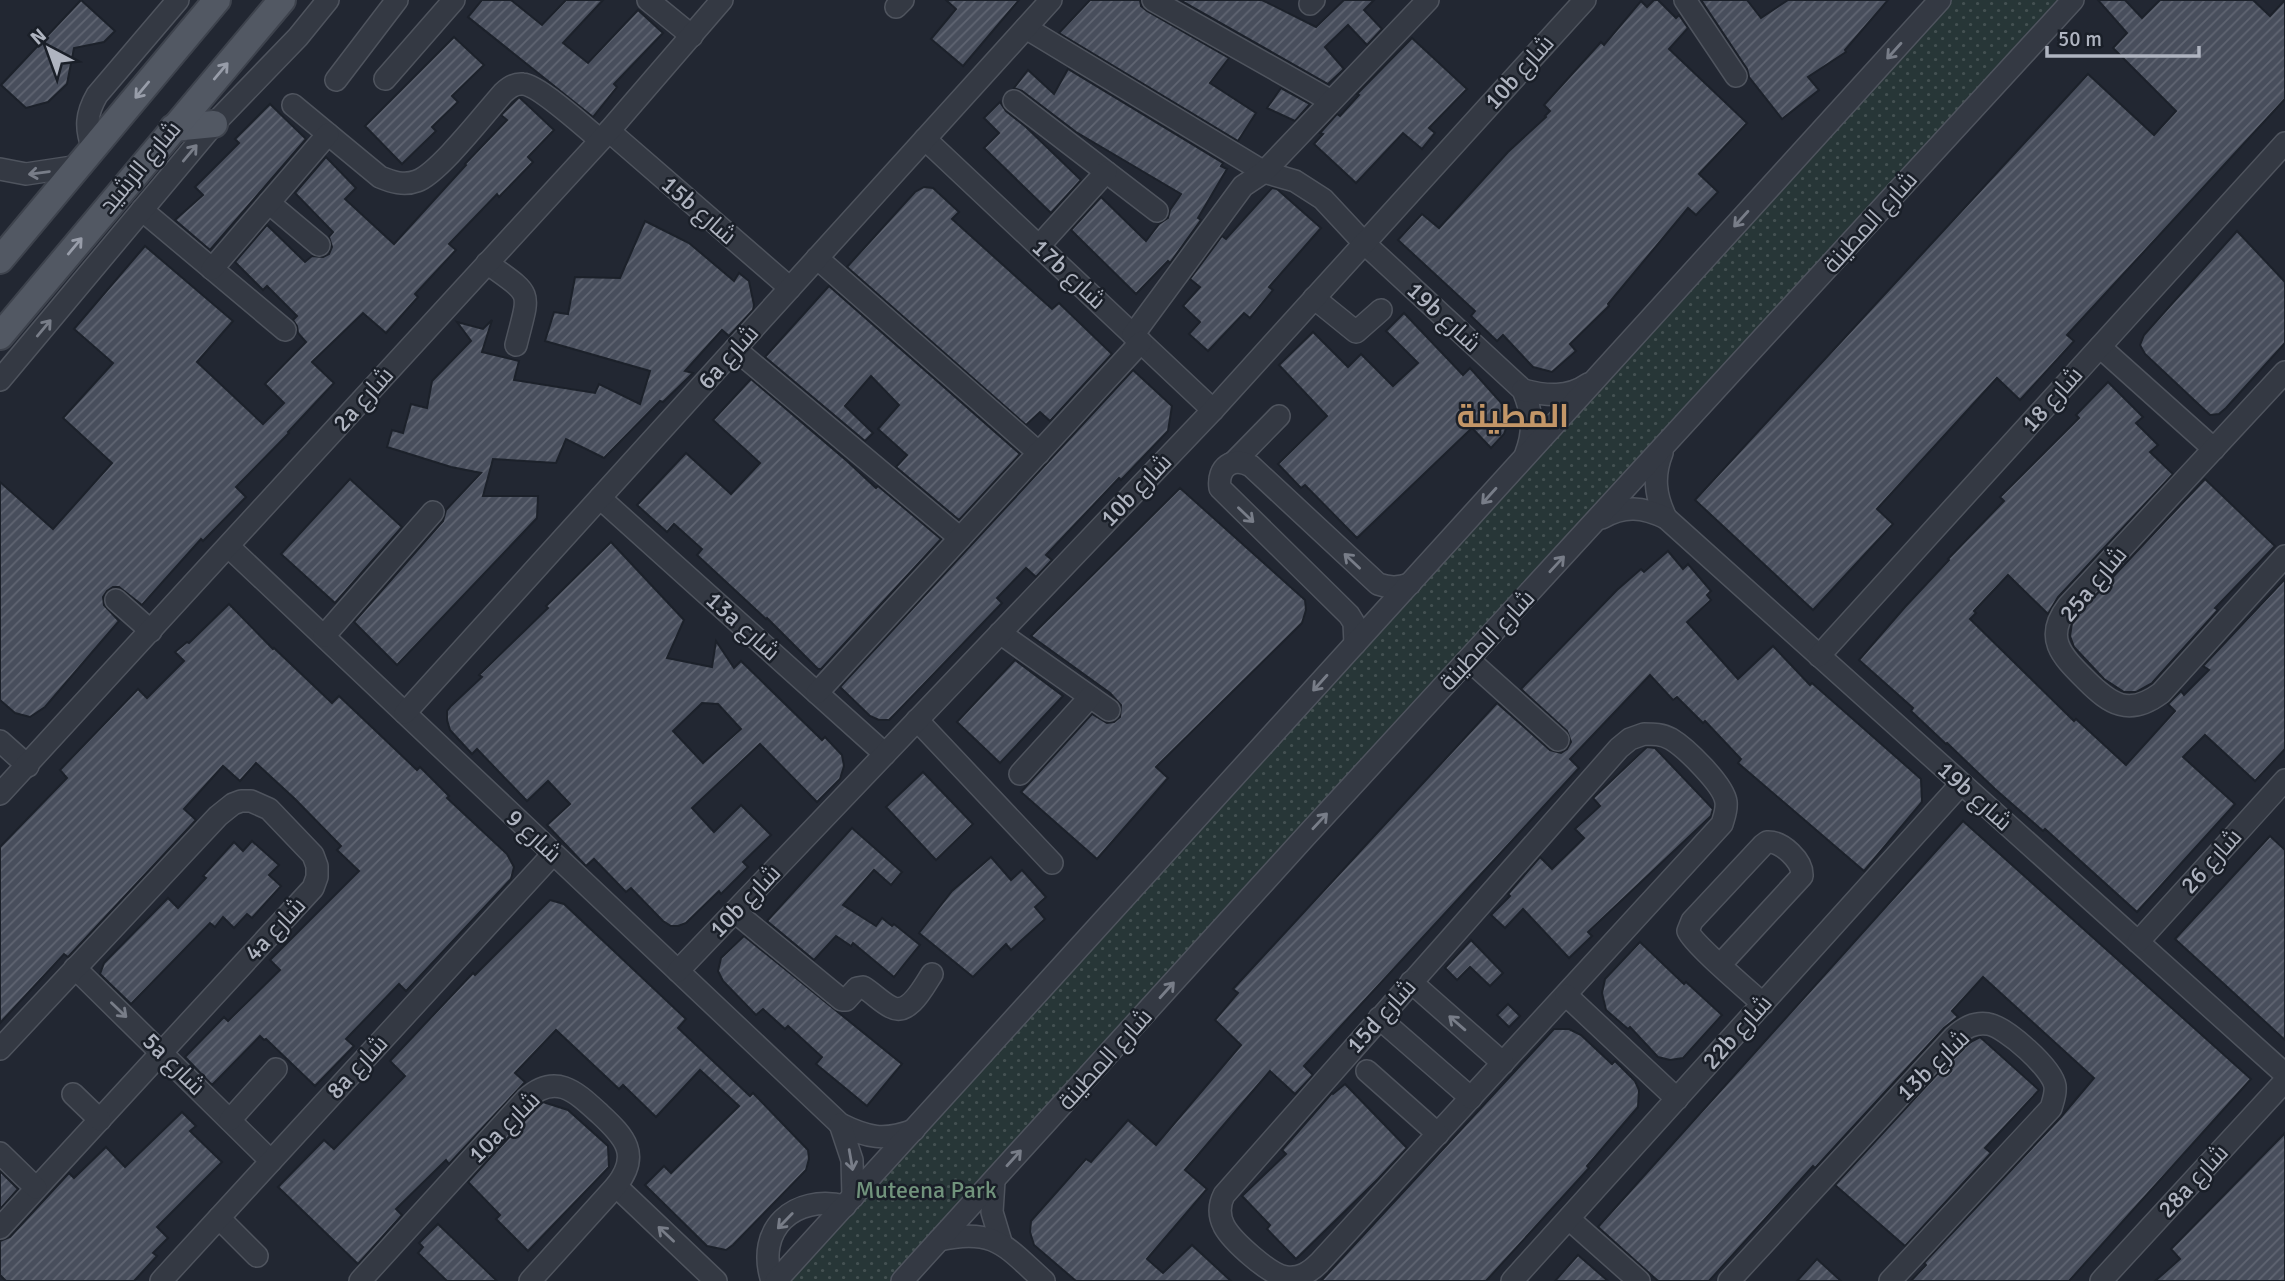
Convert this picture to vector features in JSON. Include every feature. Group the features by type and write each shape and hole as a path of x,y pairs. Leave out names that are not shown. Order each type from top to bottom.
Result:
{"main road":[{"name":"شارع الرشيد","path":"0,260 217,0"},
{"name":"شارع الرشيد","path":"0,336 282,0"},
{"path":"173,128 214,124"}],"street":[{"path":"0,169 26,174 86,157 86,121 89,107 178,0"},
{"path":"0,380 214,124 291,45 328,0"},
{"path":"335,80 397,0"},
{"path":"385,79 454,0"},
{"path":"648,0 692,36"},
{"name":"2a شارع","path":"0,794 487,264 722,0"},
{"name":"6a شارع","path":"405,713 1051,0"},
{"path":"1153,0 1331,102"},
{"path":"817,693 1039,453 1137,339 1243,186 1264,172 1428,0"},
{"name":"10b شارع","path":"678,971 1213,410 1585,0"},
{"path":"1685,0 1736,76"},
{"name":"شارع المطينة","path":"902,1281 2073,0"},
{"path":"849,1202 812,1203 796,1209 783,1220 773,1234 768,1251 768,1268 774,1281 849,1202 915,1130 1598,377 1930,4"},
{"name":"19b شارع","path":"1026,28 1264,172 1295,181 1323,199 1364,243 1523,390"},
{"name":"15b شارع","path":"328,134 380,177 403,184 415,182 435,169 508,88 523,84 537,89 604,135 790,288"},
{"path":"1014,101 1157,211"},
{"path":"212,269 328,134 293,105"},
{"name":"17b شارع","path":"925,139 1213,410"},
{"name":"شارع 18","path":"1819,656 2285,143"},
{"path":"1039,246 1106,172"},
{"path":"269,203 319,245"},
{"path":"142,210 285,331"},
{"path":"817,258 1039,453"},
{"path":"487,264 520,287 526,295 516,345"},
{"path":"1314,298 1356,332 1381,310"},
{"path":"2100,347 2214,449"},
{"path":"734,349 960,538"},
{"name":"25a شارع","path":"2285,372 2061,616 2056,641 2060,653 2111,702 2123,706 2137,706 2150,701 2161,693 2285,556"},
{"path":"1523,390 1543,396 1562,395 1581,388 1598,377"},
{"path":"1523,390 1530,407 1532,424 1531,441 1524,458"},
{"path":"1279,416 1234,462 1221,471 1220,488 1349,615 1354,624 1355,644"},
{"path":"1664,448 1657,465 1655,483 1658,501 1666,518"},
{"path":"1234,462 1251,466 1378,584 1400,588 1410,584"},
{"name":"13a شارع","path":"600,498 885,754"},
{"name":"19b شارع","path":"1598,520 1614,511 1631,508 1648,509 1666,518 2283,1072"},
{"path":"324,636 433,512"},
{"name":"شارع 9","path":"229,547 840,1124 877,1138 897,1137 915,1130"},
{"path":"116,600 151,631"},
{"path":"1000,633 1109,710"},
{"path":"1469,660 1558,740"},
{"path":"1020,774 1090,697"},
{"path":"917,720 1052,863"},
{"name":"15d شارع","path":"1658,734 1671,740 1717,781 1726,802 1722,824 1319,1263 1300,1277 1277,1275 1258,1261 1224,1227 1220,1203 1224,1195 1411,982 1619,748 1630,739 1658,734"},
{"path":"0,741 27,765"},
{"name":"شارع 26","path":"2138,942 2285,779"},
{"name":"22b شارع","path":"1512,1281 1961,784"},
{"name":"4a شارع","path":"0,1049 225,809 241,801 251,801 269,809 313,855 317,866 313,888 0,1228"},
{"path":"1720,965 1802,876 1799,863 1777,843 1767,842 1763,845 1689,925 1690,935 1720,965 1763,1004"},
{"name":"8a شارع","path":"163,1280 553,854"},
{"path":"735,912 842,1000 846,1000 857,988 863,987 894,1009 903,1009 911,1003 932,974"},
{"name":"5a شارع","path":"75,968 271,1161"},
{"path":"1411,982 1503,1063"},
{"path":"1566,995 1677,1099"},
{"path":"1379,1018 1471,1098"},
{"name":"13b شارع","path":"1729,1281 1954,1037 1964,1028 1989,1024 2001,1030 2046,1068 2055,1087 2051,1108 1891,1281"},
{"path":"230,1119 276,1069"},
{"path":"1367,1071 1438,1134"},
{"name":"28a شارع","path":"2101,1281 2283,1072"},
{"name":"10a شارع","path":"360,1281 526,1099 535,1091 557,1086 569,1088 578,1094 616,1128 628,1151 628,1164 624,1176 616,1186 536,1279"},
{"path":"73,1094 100,1120"},
{"name":"شارع 9","path":"840,1124 852,1160 849,1202"},
{"path":"0,1153 36,1188"},
{"path":"994,1181 992,1212 1002,1242 1044,1281"},
{"path":"616,1186 716,1281"},
{"path":"219,1217 257,1256"},
{"path":"1569,1219 1639,1281"},
{"path":"939,1240 971,1236 1002,1242"}],"green space":[{"name":"Muteena Park","path":"1948,0 2057,0 899,1281 789,1281"}],"building":[{"path":"81,0 115,31 104,42 74,48 67,84 48,102 26,108 1,85"},
{"path":"482,0 511,0 542,25 566,0 603,0 563,43 588,63 638,10 663,33 614,84 617,87 593,117 468,17"},
{"path":"946,0 1019,0 963,66 931,39 956,9"},
{"path":"1090,0 1140,0 1141,6 1147,11 1229,58 1210,83 1256,113 1238,141 1059,33"},
{"path":"1180,0 1262,0 1316,27 1344,0 1374,0 1364,10 1382,29 1367,45 1348,25 1325,47 1344,69 1328,84"},
{"path":"1654,0 1658,0 1676,18 1679,15 1688,28 1669,49 1747,123 1699,174 1718,192 1696,215 1688,208 1609,306 1570,344 1576,351 1552,372 1533,367 1503,335 1497,341 1471,316 1475,311 1398,240 1422,214 1439,228 1508,152 1546,117 1550,111 1544,105 1601,42 1604,45 1641,1 1647,7"},
{"path":"1701,0 1747,0 1761,18 1788,0 1888,0 1846,52 1808,77 1819,90 1782,119 1749,77 1747,69"},
{"path":"2098,0 2125,0 2142,18 2160,0 2253,0 2270,16 2285,0 2285,99 2067,335 2074,341 2020,400 1997,378 1877,509 1893,524 1813,610 1695,500 2088,74 2154,135 2176,111 2113,48 2127,33"},
{"path":"454,37 484,65 452,96 458,102 432,127 436,131 402,164 365,126"},
{"path":"1412,38 1467,89 1429,128 1435,133 1422,149 1403,133 1356,183 1314,144 1337,114 1340,116 1359,95 1357,94"},
{"path":"1068,69 1223,163 1221,166 1227,169 1198,218 1201,220 1170,263 1168,261 1136,294 1071,230 1101,197 1146,241 1159,224 1168,218 1181,194 1076,132 1022,91 1014,88 1028,70 1054,94"},
{"path":"1281,88 1310,104 1295,121 1267,108"},
{"path":"519,97 554,130 528,157 533,162 499,197 497,194 449,244 456,250 415,294 418,297 386,333 363,313 312,362 334,383 236,487 246,497 203,541 201,539 142,605 119,587 107,591 103,597 104,605 119,621 45,707 30,717 15,713 0,700 0,482 53,529 112,463 63,418 113,363 74,329 145,246 233,321 197,362 263,424 284,403 265,384 306,342 298,333 293,320 297,316 267,286 263,290 235,262 267,225 305,262 312,256 323,257 329,254 332,247 329,237 333,232 295,193 326,157 356,188 345,199 394,244 507,120 501,115"},
{"path":"1000,102 1006,111 1081,180 1051,213 984,148 999,133 984,118"},
{"path":"270,104 306,139 210,250 175,220 203,195 195,187 239,143 235,139"},
{"path":"924,187 933,188 959,212 952,219 1052,309 1059,303 1112,354 1050,421 1040,412 1026,425 847,267 915,192"},
{"path":"1272,188 1277,189 1321,228 1269,287 1273,290 1250,318 1244,313 1208,351 1189,334 1200,322 1183,306 1200,287 1190,279 1222,236 1226,239"},
{"path":"645,221 689,243 734,281 739,273 749,281 753,310 729,336 722,330 685,371 693,373 663,402 660,401 604,458 566,439 556,463 493,459 483,496 538,496 537,518 397,665 354,622 443,521 446,510 481,473 451,467 387,447 392,430 403,433 411,404 427,408 432,381 471,341 457,322 483,329 492,320 482,352 519,361 514,380 595,393 599,384 640,404 650,371 545,341 554,312 568,314 575,277 620,278"},
{"path":"2237,231 2285,282 2285,343 2226,408 2219,414 2210,415 2145,354 2140,345 2144,335"},
{"path":"829,286 1020,454 959,520 896,467 907,455 878,429 899,405 871,376 845,406 873,433 865,441 765,357"},
{"path":"1404,313 1463,375 1470,368 1504,406 1509,420 1504,434 1491,448 1472,428 1357,538 1305,485 1301,488 1278,464 1327,416 1279,365 1313,332 1348,367 1361,354 1393,386 1418,363 1386,331"},
{"path":"1133,370 1172,406 1168,431 1046,555 1052,560 1036,577 1026,568 997,598 1002,603 889,720 870,716 840,687"},
{"path":"751,379 876,488 878,486 941,539 821,669 697,555 702,549 674,524 667,532 637,505 686,453 731,494 760,463 713,420"},
{"path":"2108,382 2143,417 2136,423 2158,445 2150,452 2173,474 2058,597 2048,614 2008,575 1974,611 1976,613 1970,619 2074,721 2076,719 2126,765 2175,711 2168,704 2181,691 2184,695 2209,670 2203,666 2285,579 2285,749 2255,781 2205,735 2183,757 2235,804 2137,912 2045,829 2043,831 1995,789 1911,711 1913,708 1859,660 1948,559 2004,501 2000,497 2079,418 2076,415"},
{"path":"350,479 402,527 335,603 281,554"},
{"path":"2205,479 2275,546 2215,608 2218,610 2152,683 2136,692 2124,692 2104,679 2074,647 2070,636 2072,623"},
{"path":"1180,488 1305,600 1306,610 1302,623 1156,767 1168,778 1097,859 1021,792 1092,714 1107,723 1114,722 1120,717 1121,705 1110,693 1031,636"},
{"path":"611,542 684,620 667,658 712,667 716,641 734,668 741,661 822,740 825,737 842,755 844,766 840,779 817,802 760,744 692,808 714,832 741,805 771,835 743,862 748,867 686,923 671,926 663,921 631,888 626,892 594,859 586,866 547,825 570,804 548,781 527,801 477,749 472,754 450,730 447,711 482,677 479,675 548,608 546,606","holes":["702,703 718,704 741,729 703,763 673,731"]},
{"path":"1668,551 1683,569 1688,564 1711,591 1707,595 1711,600 1687,622 1738,679 1773,646 1810,685 1812,683 1921,779 1922,802 1864,871 1738,763 1741,759 1705,721 1703,723 1677,697 1673,700 1650,675 1570,759 1579,768 1304,1066 1313,1075 1295,1094 1270,1071 1185,1170 1207,1189 1147,1259 1163,1273 1192,1245 1231,1281 1076,1281 1034,1245 1030,1232 1031,1221 1086,1159 1091,1162 1128,1120 1156,1145 1241,1045 1215,1020 1238,993 1233,989 1497,703 1550,750 1561,753 1567,749 1571,742 1567,731 1521,689 1617,590 1641,569 1644,572"},
{"path":"229,604 332,703 339,696 417,770 420,767 449,796 447,798 507,854 514,867 511,879 406,991 399,984 346,1039 354,1046 315,1086 260,1036 212,1085 185,1057 224,1017 228,1021 280,970 270,960 359,871 337,850 341,846 256,763 240,781 223,766 184,809 196,820 68,957 64,954 0,1023 0,847 67,778 60,770 138,689 147,698 184,661 175,652 189,643"},
{"path":"1015,660 1063,696 1000,763 957,722"},
{"path":"1647,747 1655,748 1713,809 1711,816 1588,932 1592,936 1569,958 1523,909 1505,928 1491,915 1510,896 1508,894 1540,857 1552,869 1584,838 1575,829 1600,806 1593,798"},
{"path":"923,772 973,824 936,860 886,807"},
{"path":"1963,821 2251,1079 2069,1281 1911,1281 1926,1265 1924,1263 2094,1078 1983,977 1952,1011 1958,1017 1944,1028 1815,1168 1813,1166 1709,1281 1658,1281 1598,1227"},
{"path":"852,828 902,872 891,885 874,870 843,905 876,926 882,918 892,926 894,924 920,945 894,977 853,943 851,946 836,936 814,960 767,921"},
{"path":"2270,836 2285,850 2285,1040 2175,939"},
{"path":"252,841 279,865 269,875 281,886 252,918 247,914 234,928 223,917 215,927 210,923 131,1004 100,974 104,963 168,898 178,908 234,842 243,851"},
{"path":"991,857 1011,880 1022,870 1046,897 1035,907 1045,919 1011,950 1006,944 973,977 919,933 952,891"},
{"path":"550,900 564,904 686,1019 678,1028 750,1096 753,1093 808,1150 806,1170 733,1245 726,1250 707,1246 645,1185 664,1166 671,1173 739,1106 700,1070 656,1117 623,1085 619,1089 556,1030 515,1073 525,1082 449,1164 446,1160 396,1209 402,1215 358,1264 278,1187 324,1140 334,1149 405,1076 390,1061 473,973 475,975"},
{"path":"744,936 902,1064 867,1106 816,1064 822,1057 788,1026 785,1029 763,1009 756,1015 723,981 718,971 721,958"},
{"path":"1471,940 1503,973 1490,986 1470,967 1457,980 1445,968"},
{"path":"1640,942 1684,984 1686,982 1722,1015 1683,1058 1670,1060 1658,1057 1630,1027 1628,1029 1606,1010 1602,993 1605,979"},
{"path":"1508,1004 1520,1016 1509,1027 1497,1015"},
{"path":"1554,1029 1569,1029 1581,1035 1612,1064 1615,1061 1635,1081 1639,1090 1638,1107 1587,1166 1589,1168 1486,1281 1321,1281"},
{"path":"1980,1037 2039,1090 1985,1148 1991,1153 1905,1246 1835,1185 1963,1046"},
{"path":"1345,1084 1407,1148 1296,1259 1267,1229 1270,1225 1242,1196 1286,1154 1282,1150 1332,1093"},
{"path":"543,1102 568,1110 608,1146 609,1167 528,1251 496,1219 500,1215 468,1182"},
{"path":"182,1112 196,1126 190,1131 222,1162 157,1227 168,1238 153,1253 157,1256 134,1281 6,1281 0,1275 0,1241 10,1237 69,1173 74,1178 106,1147 125,1167"},
{"path":"2285,1133 2285,1281 2155,1281 2180,1259 2171,1249"},
{"path":"0,1171 18,1189 0,1209"},
{"path":"438,1224 497,1281 447,1281 418,1253 423,1247 419,1243"},
{"path":"1578,1255 1608,1281 1555,1281"},
{"path":"1817,1259 1841,1281 1797,1281"}],"district":[{"name":"المطينة","path":"1513,416"}]}
